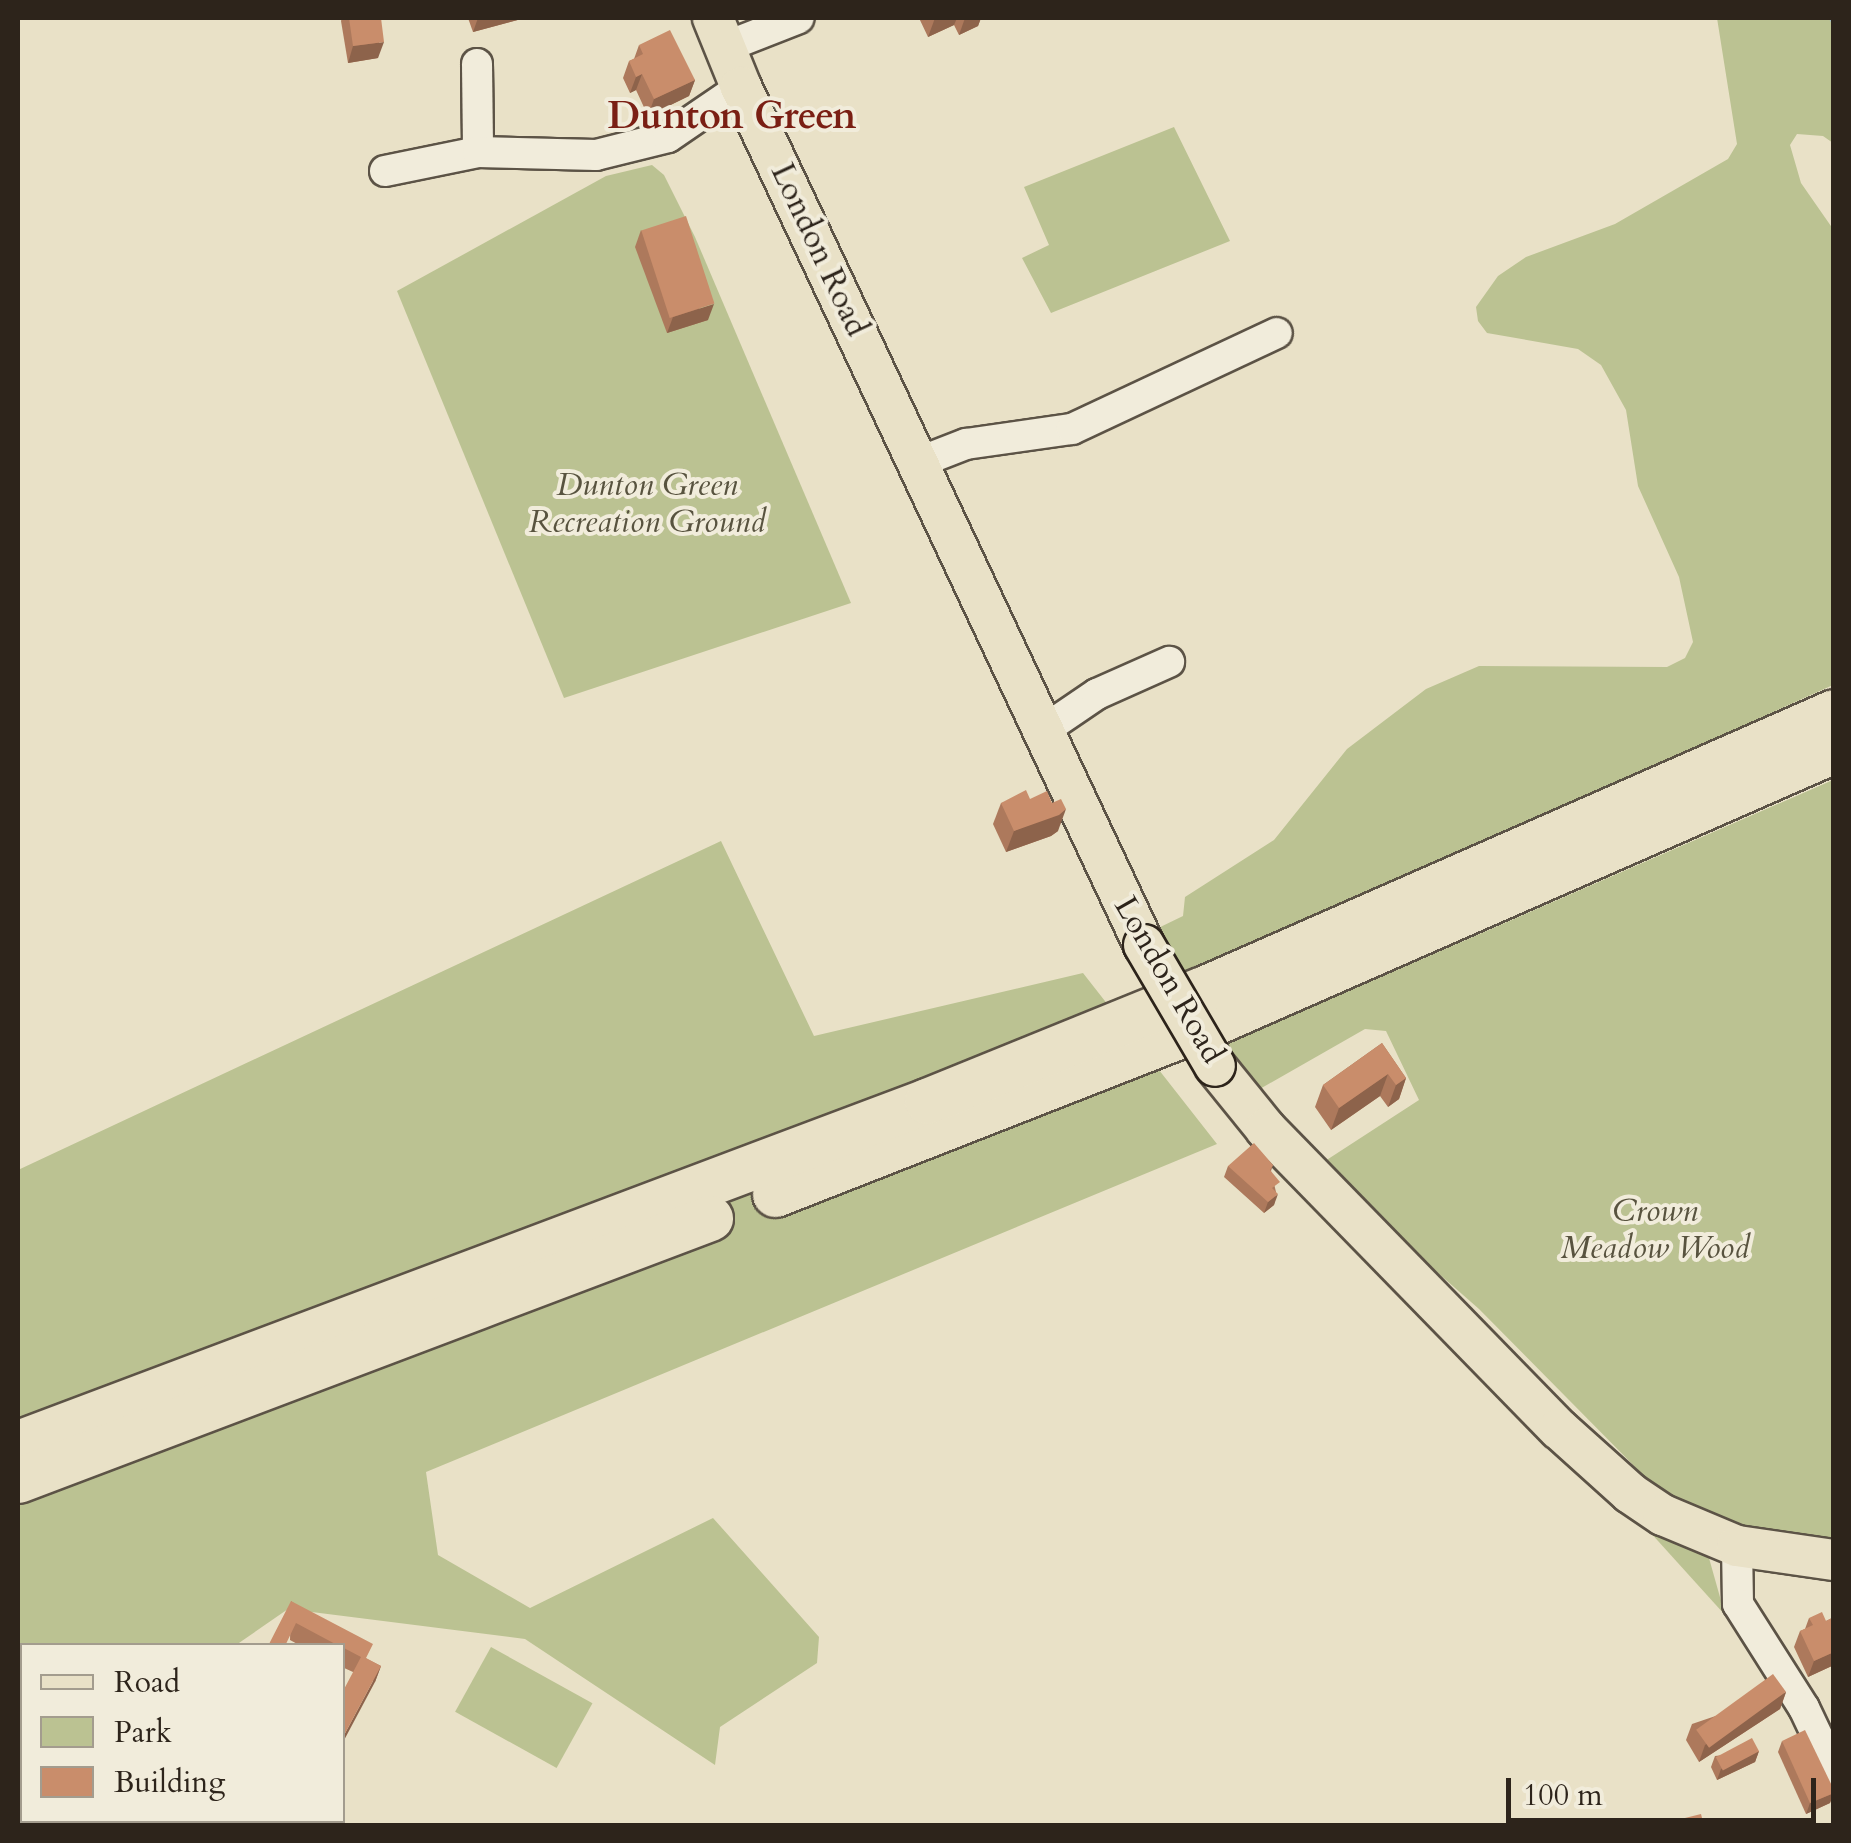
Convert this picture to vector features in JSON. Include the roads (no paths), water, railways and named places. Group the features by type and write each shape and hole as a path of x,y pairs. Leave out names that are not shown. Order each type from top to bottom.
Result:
{"highway":[{"path":"18,1443 927,1100 1201,990 1834,712"},
{"path":"18,1480 496,1301 1224,1018 1834,750"}],"main road":[{"name":"London Road","path":"719,32 741,87 1042,732 1144,944 1215,1066 1266,1129 1596,1464 1663,1515 1737,1546 1834,1560"}],"street":[{"path":"719,32 799,18"},
{"path":"476,64 478,152"},
{"path":"385,171 478,152 596,155 668,137 741,87"},
{"path":"917,463 966,444 1072,430 1277,334"},
{"path":"1042,732 1098,694 1169,662"},
{"path":"1737,1546 1738,1604 1804,1708 1834,1771"}],"waterway":[{"path":"1832,18 1834,22"}],"district":[{"name":"Dunton Green","path":"732,117"}],"park label":[{"name":"Dunton Green Recreation Ground","path":"647,504"},
{"name":"Crown Meadow Wood","path":"1655,1230"}]}
